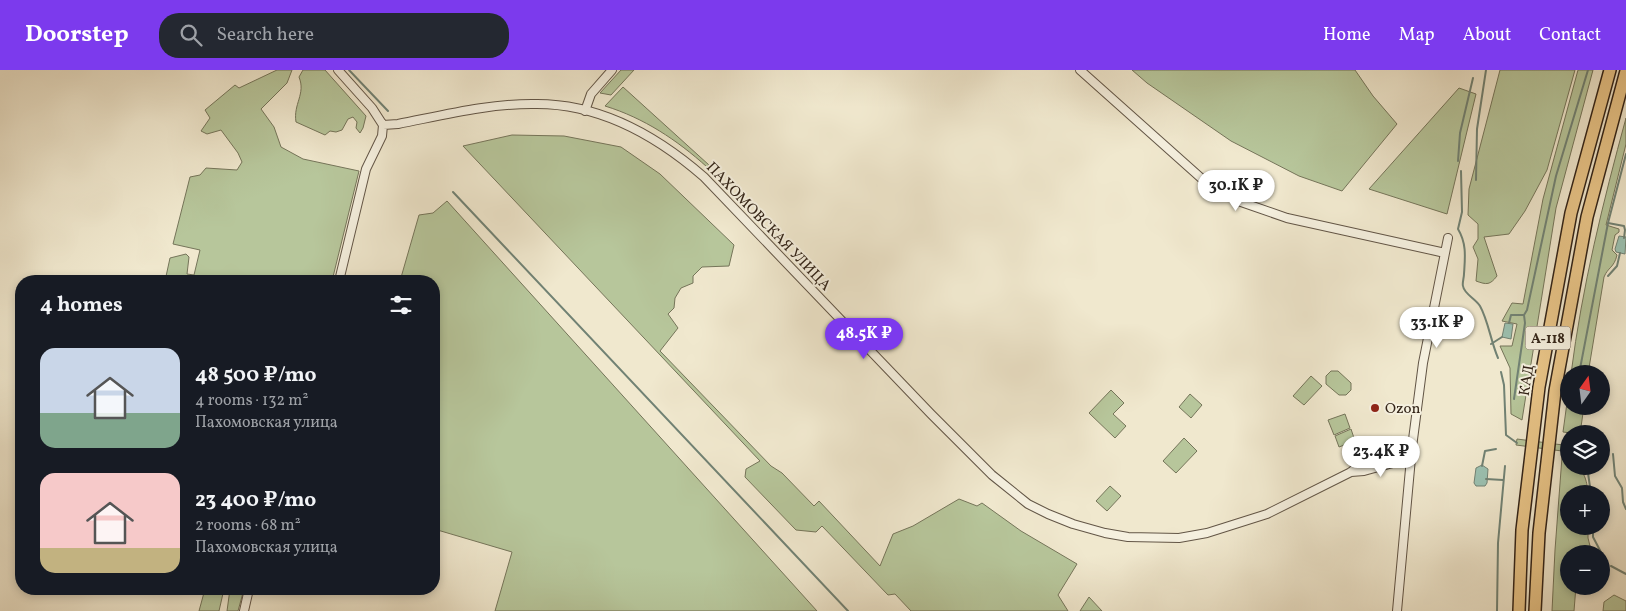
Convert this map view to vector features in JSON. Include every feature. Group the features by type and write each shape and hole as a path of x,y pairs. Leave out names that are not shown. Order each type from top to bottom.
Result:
{"highway":[{"name":"КАД","path":"1519,611 1522,530 1539,387 1571,213 1610,70"},
{"name":"КАД","path":"1535,611 1539,533 1555,391 1587,217 1626,71"}],"street":[{"path":"338,70 372,108 383,125 382,136 366,169 340,275"},
{"path":"585,110 591,94 612,70"},
{"path":"1080,70 1201,178 1227,195 1263,211 1287,218 1445,253"},
{"name":"ПАХОМОВСКАЯ УЛИЦА","path":"383,125 467,111 538,104 585,110 644,133 685,160 704,177 926,409 992,475 1028,504 1073,524 1105,533 1135,537 1179,538 1222,529 1267,514 1351,472 1361,462 1395,450 1412,447"},
{"path":"1397,611 1412,447 1423,363 1448,238"},
{"name":"ПАХОМОВСКАЯ УЛИЦА","path":"1351,472 1364,472 1411,458"},
{"path":"244,611 248,595"}],"shaded area":[{"path":"277,70 292,70 287,83 261,109 274,127 281,147 303,159 359,171 333,275 194,275 200,250 173,244 190,177 200,175 206,168 237,170 242,162 238,153 221,130 207,134 201,131 210,118 205,110 235,85 239,88"},
{"path":"303,70 325,70 366,116 360,133 356,128 357,122 353,117 348,119 342,130 330,131 325,135 296,122 296,110 301,89 299,77"},
{"path":"621,70 634,70 611,95 600,93"},
{"path":"1132,70 1355,70 1373,96 1397,124 1342,191 1299,176 1231,141 1147,83"},
{"path":"1500,70 1575,70 1547,170 1525,211 1509,234 1484,237 1497,276 1490,283 1486,284 1476,281 1478,259 1473,247 1478,239 1478,224 1468,215 1469,189"},
{"path":"1578,70 1593,70 1556,208 1522,420 1511,414 1510,368 1500,346 1512,346 1517,324 1502,321 1512,303 1523,304 1543,199"},
{"path":"623,87 709,165 707,167 672,139 647,123 605,106"},
{"path":"1459,88 1476,94 1447,214 1369,189"},
{"path":"1626,118 1626,144 1606,225 1619,229 1619,232 1615,235 1612,250 1617,255 1604,277 1589,365 1572,365 1581,309 1609,181"},
{"path":"512,135 564,136 621,147 660,174 734,245 729,266 702,267 693,276 693,283 681,288 675,298 674,308 668,314 678,328 660,351 771,466 782,473 814,506 819,501 880,566 893,534 913,526 959,499 977,506 982,503 1021,531 1077,564 1058,595 1068,611 911,611 895,594 888,595 822,526 816,532 796,530 745,477 746,469 760,461 463,146"},
{"path":"447,201 817,611 495,611 512,552 440,531 440,275 402,275 419,215 433,213"},
{"path":"1619,236 1626,237 1625,254 1616,252 1615,249"},
{"path":"186,254 189,257 187,274 194,275 166,275 170,258"},
{"path":"1505,323 1513,324 1511,339 1502,337"},
{"path":"1331,371 1338,371 1351,383 1351,390 1346,395 1339,395 1326,384 1326,376"},
{"path":"1311,376 1322,386 1304,405 1293,396"},
{"path":"1111,390 1124,403 1113,414 1126,426 1115,438 1089,413"},
{"path":"1190,394 1202,405 1191,418 1179,407"},
{"path":"1345,414 1350,428 1334,435 1328,420"},
{"path":"1565,415 1583,415 1581,425 1564,425"},
{"path":"1351,429 1355,441 1339,447 1335,436"},
{"path":"1184,438 1197,451 1176,473 1163,461"},
{"path":"1517,439 1560,445 1560,451 1516,445"},
{"path":"1482,465 1488,469 1487,483 1485,486 1476,486 1474,483 1476,468"},
{"path":"1561,475 1584,475 1587,485 1560,485 1560,535 1588,535 1590,545 1560,545 1560,595 1575,595 1574,611 1552,611 1555,550"},
{"path":"1110,486 1121,496 1107,511 1096,501"},
{"path":"203,595 223,595 219,611 199,611"},
{"path":"229,595 242,595 238,611 227,611"},
{"path":"1614,595 1626,601 1626,611 1603,611 1604,602"},
{"path":"1089,597 1102,611 1080,611"}],"waterway":[{"path":"349,70 388,111"},
{"path":"1476,180 1477,129 1486,70"},
{"path":"1514,399 1525,323 1524,315 1527,310 1556,176 1588,70"},
{"path":"1458,161 1460,133 1473,78"},
{"path":"1581,365 1608,223 1626,154"},
{"path":"1461,171 1462,212 1458,229 1465,251 1463,285 1465,291 1478,303 1483,312 1498,358"},
{"path":"453,192 848,611"},
{"path":"1608,223 1624,226 1624,238"},
{"path":"1608,276 1617,266 1620,253"},
{"path":"1509,323 1511,315 1524,315"},
{"path":"1491,344 1502,337"},
{"path":"1501,372 1504,385 1506,435 1517,443"},
{"path":"1482,466 1485,451 1496,449"},
{"path":"1613,454 1615,476 1622,488 1623,502 1626,509"},
{"path":"1497,611 1498,543 1505,466"},
{"path":"1588,475 1590,485"},
{"path":"1486,479 1503,480"},
{"path":"1593,535 1597,545"},
{"path":"1611,566 1626,574"}],"place":[{"name":"Ozon","path":"1375,408"}]}
